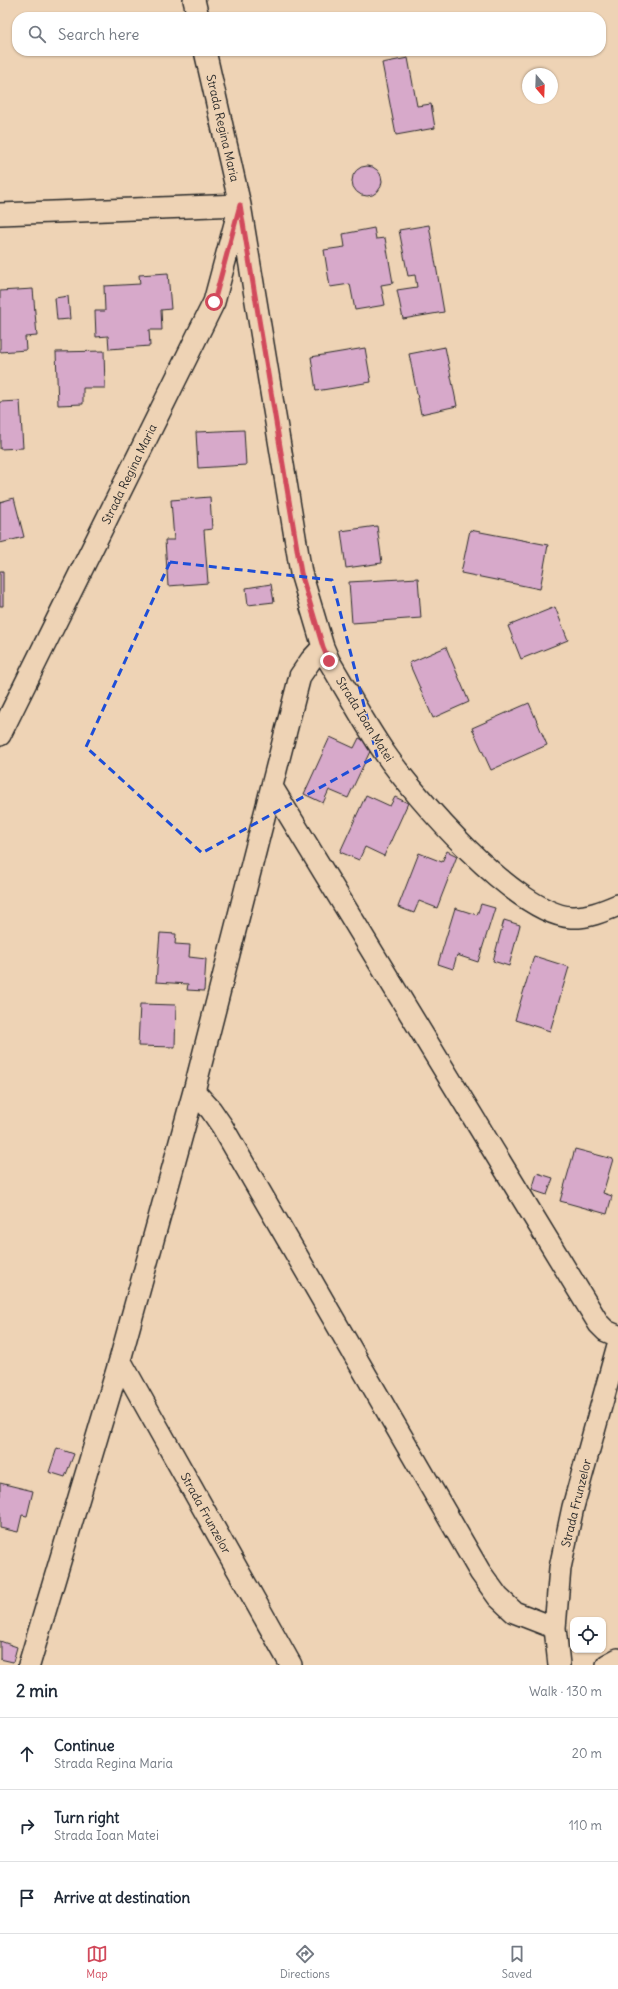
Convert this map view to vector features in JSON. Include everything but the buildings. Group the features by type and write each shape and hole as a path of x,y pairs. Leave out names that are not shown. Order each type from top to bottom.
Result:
{"street":[{"path":"194,0 197,12"},
{"name":"Strada Regina Maria","path":"0,735 214,302 240,205 206,56"},
{"path":"0,214 240,205"},
{"name":"Strada Ioan Matei","path":"240,205 301,573 323,647 329,661 384,752 424,805 485,866 535,905 552,912 571,917 594,914 618,905"},
{"path":"29,1665 120,1360 194,1091 300,676 311,660 323,647"},
{"path":"272,786 599,1324 606,1331 618,1336"},
{"path":"194,1091 211,1110 222,1126 480,1572 498,1597 514,1612 555,1628"},
{"name":"Strada Frunzelor","path":"560,1665 555,1628 560,1568 573,1507 618,1345"},
{"name":"Strada Frunzelor","path":"120,1360 291,1665"},
{"path":"607,1665 618,1659"}],"highlighted area":[{"path":"170,562 332,580 377,756 202,853 86,747"}],"route":[{"path":"214,302 240,205 301,573 323,647 329,661"}]}
